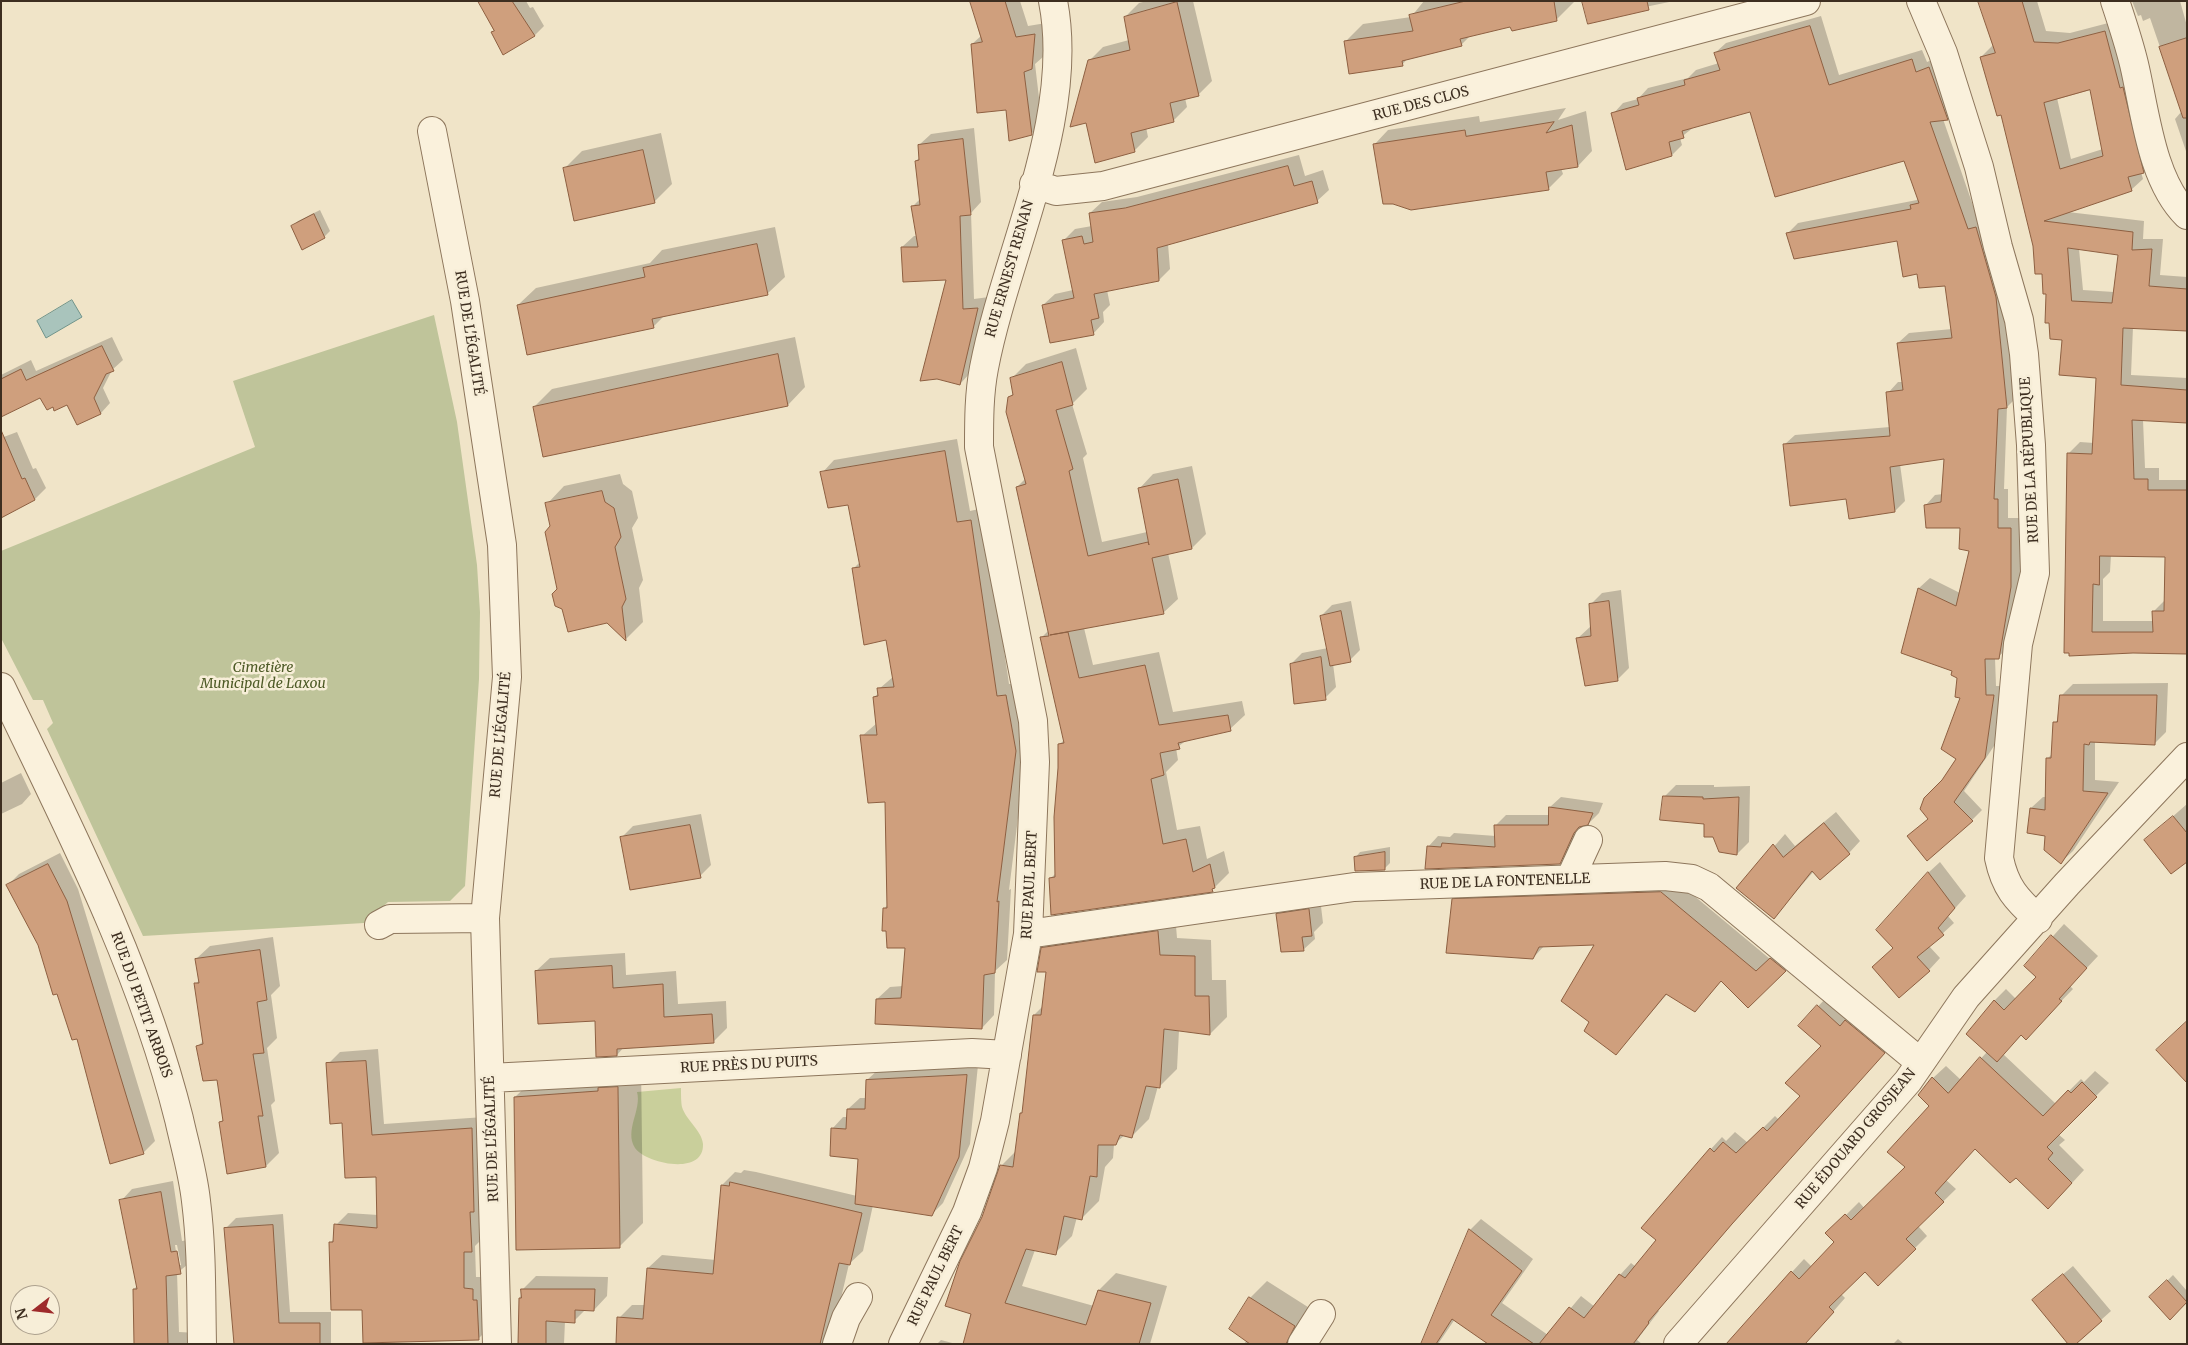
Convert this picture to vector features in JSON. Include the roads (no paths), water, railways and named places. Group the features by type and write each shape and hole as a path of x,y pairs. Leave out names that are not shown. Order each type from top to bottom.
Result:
{"street":[{"name":"RUE ERNEST RENAN","path":"978,410 990,340 1048,130 1056,84 1057,65 1058,24 1053,1"},
{"name":"RUE DES CLOS","path":"1034,184 1056,191 1103,186 1806,1"},
{"name":"RUE DE LA RÉPUBLIQUE","path":"1921,1 1943,53 1979,167 1998,247 2019,320 2024,354 2031,445 2035,573 2018,644 1999,858 2004,878 2018,900 2038,919"},
{"path":"2115,1 2134,62 2156,158 2170,190 2187,215"},
{"name":"RUE DE L'ÉGALITÉ","path":"432,131 465,301 502,546 507,677 484,918 497,1344"},
{"name":"RUE PAUL BERT","path":"903,1344 950,1250 983,1168 995,1121 1028,934 1035,762 1033,721 978,447 978,410"},
{"name":"RUE DU PETIT ARBOIS","path":"1,688 72,834 122,945 161,1055 184,1143 196,1200 200,1244 202,1344"},
{"name":"RUE ÉDOUARD GROSJEAN","path":"1678,1344 1881,1112 1966,998 2068,884 2187,757"},
{"path":"1570,880 1588,840"},
{"name":"RUE DE LA FONTENELLE","path":"1028,934 1354,887 1665,876 1692,879 1709,887 1920,1062"},
{"path":"379,925 390,919 484,918"},
{"name":"RUE PRÈS DU PUITS","path":"490,1078 972,1053 1007,1055"},
{"path":"836,1344 846,1318 858,1297"},
{"path":"1302,1344 1321,1314"}],"water":[{"path":"72,300 82,317 46,338 37,321"}],"park label":[{"name":"Cimetière Municipal de Laxou","path":"263,676"}]}
